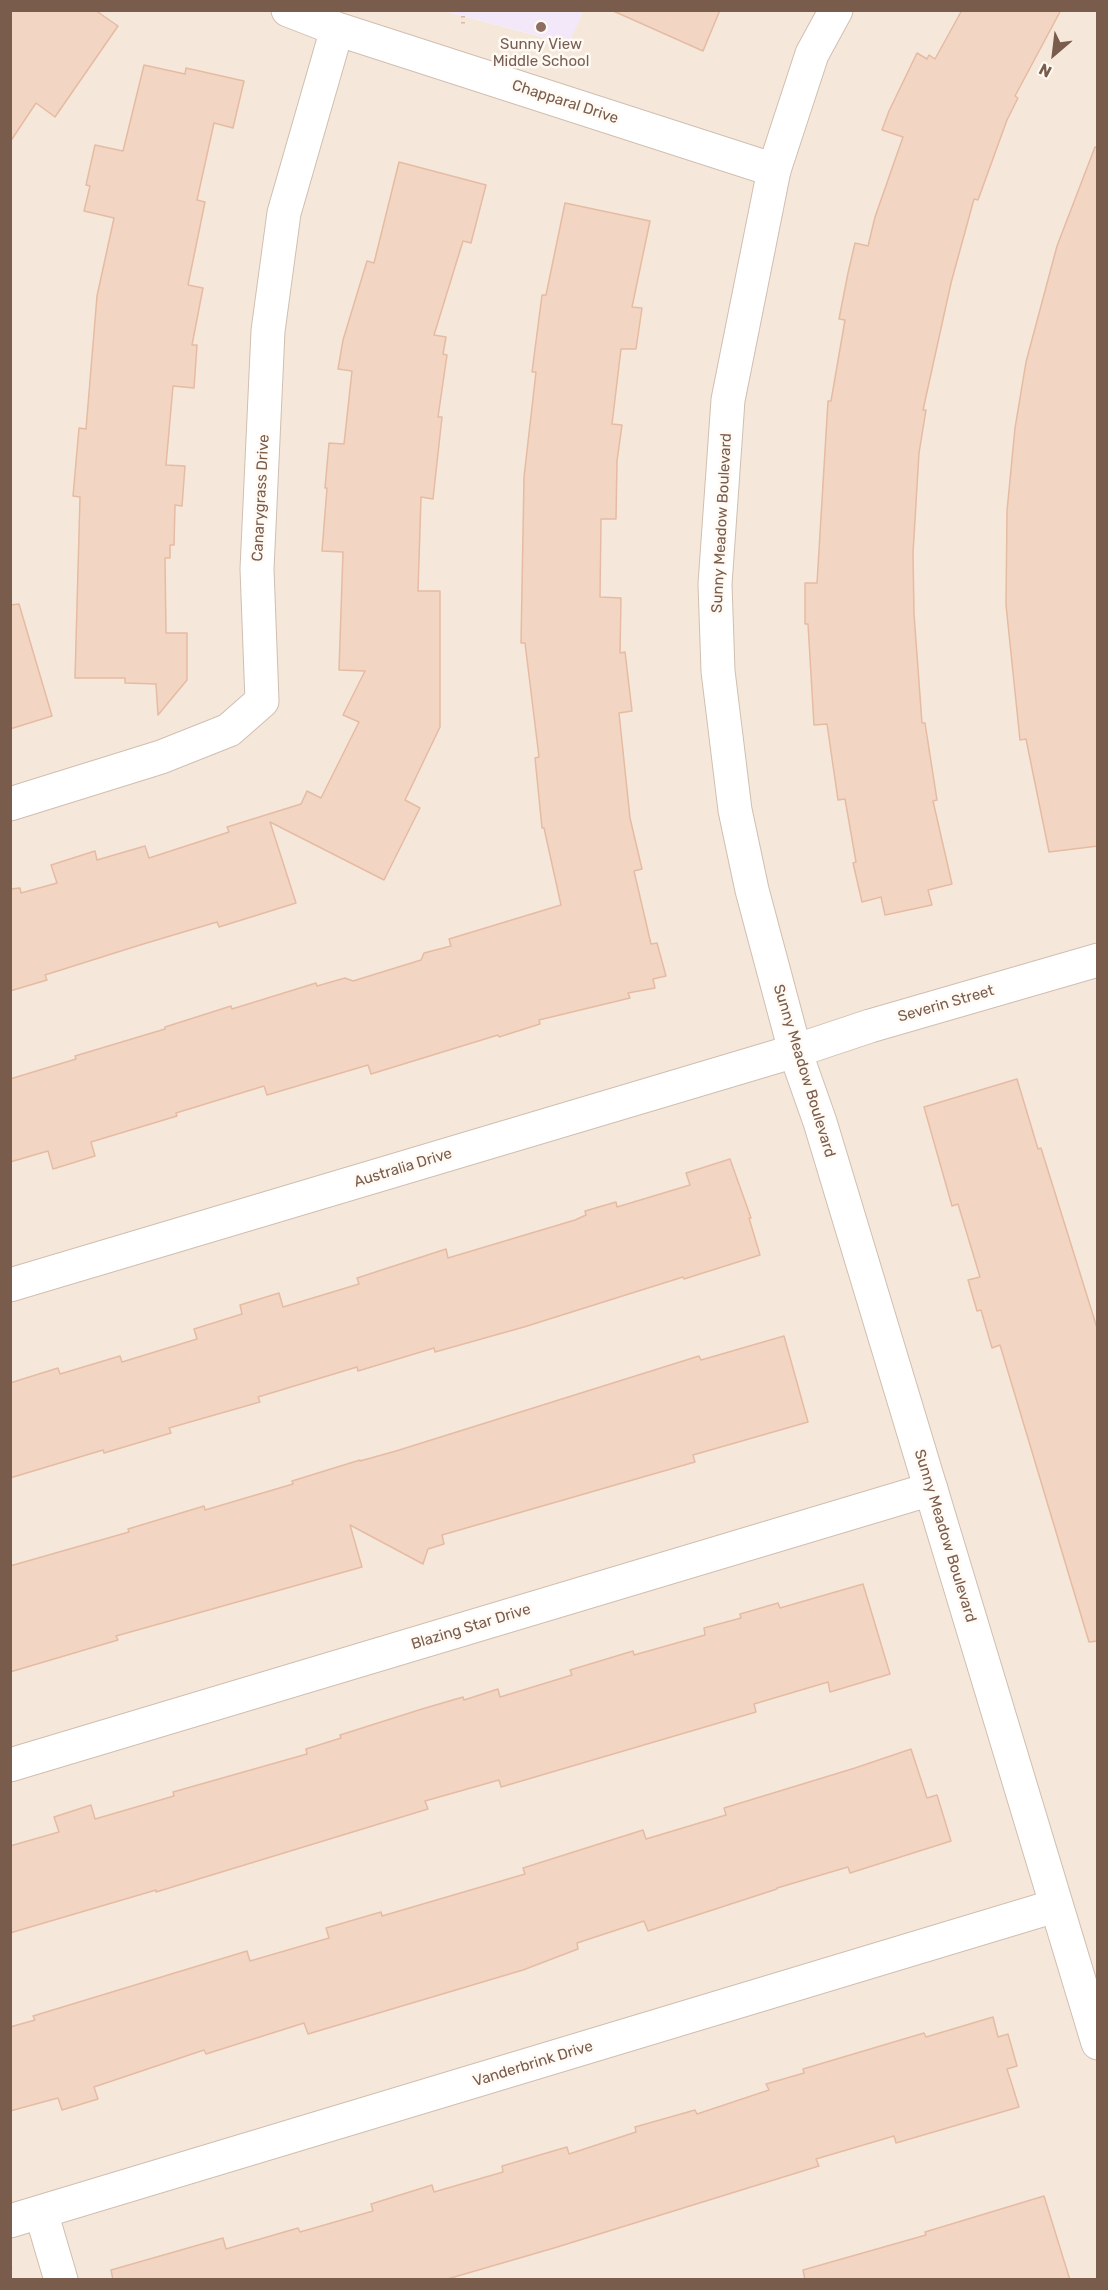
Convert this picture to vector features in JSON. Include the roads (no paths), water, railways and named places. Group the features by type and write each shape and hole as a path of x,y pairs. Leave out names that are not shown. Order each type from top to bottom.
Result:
{"street":[{"name":"Chapparal Drive","path":"288,10 774,170"},
{"name":"Sunny Meadow Boulevard","path":"836,10 812,54 774,170 728,400 715,584 718,671 735,810 752,890 795,1051 820,1122 1098,2043"},
{"name":"Canarygrass Drive","path":"10,804 161,757 229,730 262,701 257,569 268,330 284,213 337,28"},
{"name":"Severin Street","path":"795,1051 870,1026 1098,960"},
{"name":"Australia Drive","path":"10,1285 795,1051"},
{"name":"Blazing Star Drive","path":"10,1765 931,1489"},
{"name":"Vanderbrink Drive","path":"10,2221 1055,1906"},
{"path":"42,2212 61,2280"}],"place":[{"name":"Sunny View Middle School","path":"541,27"}]}
